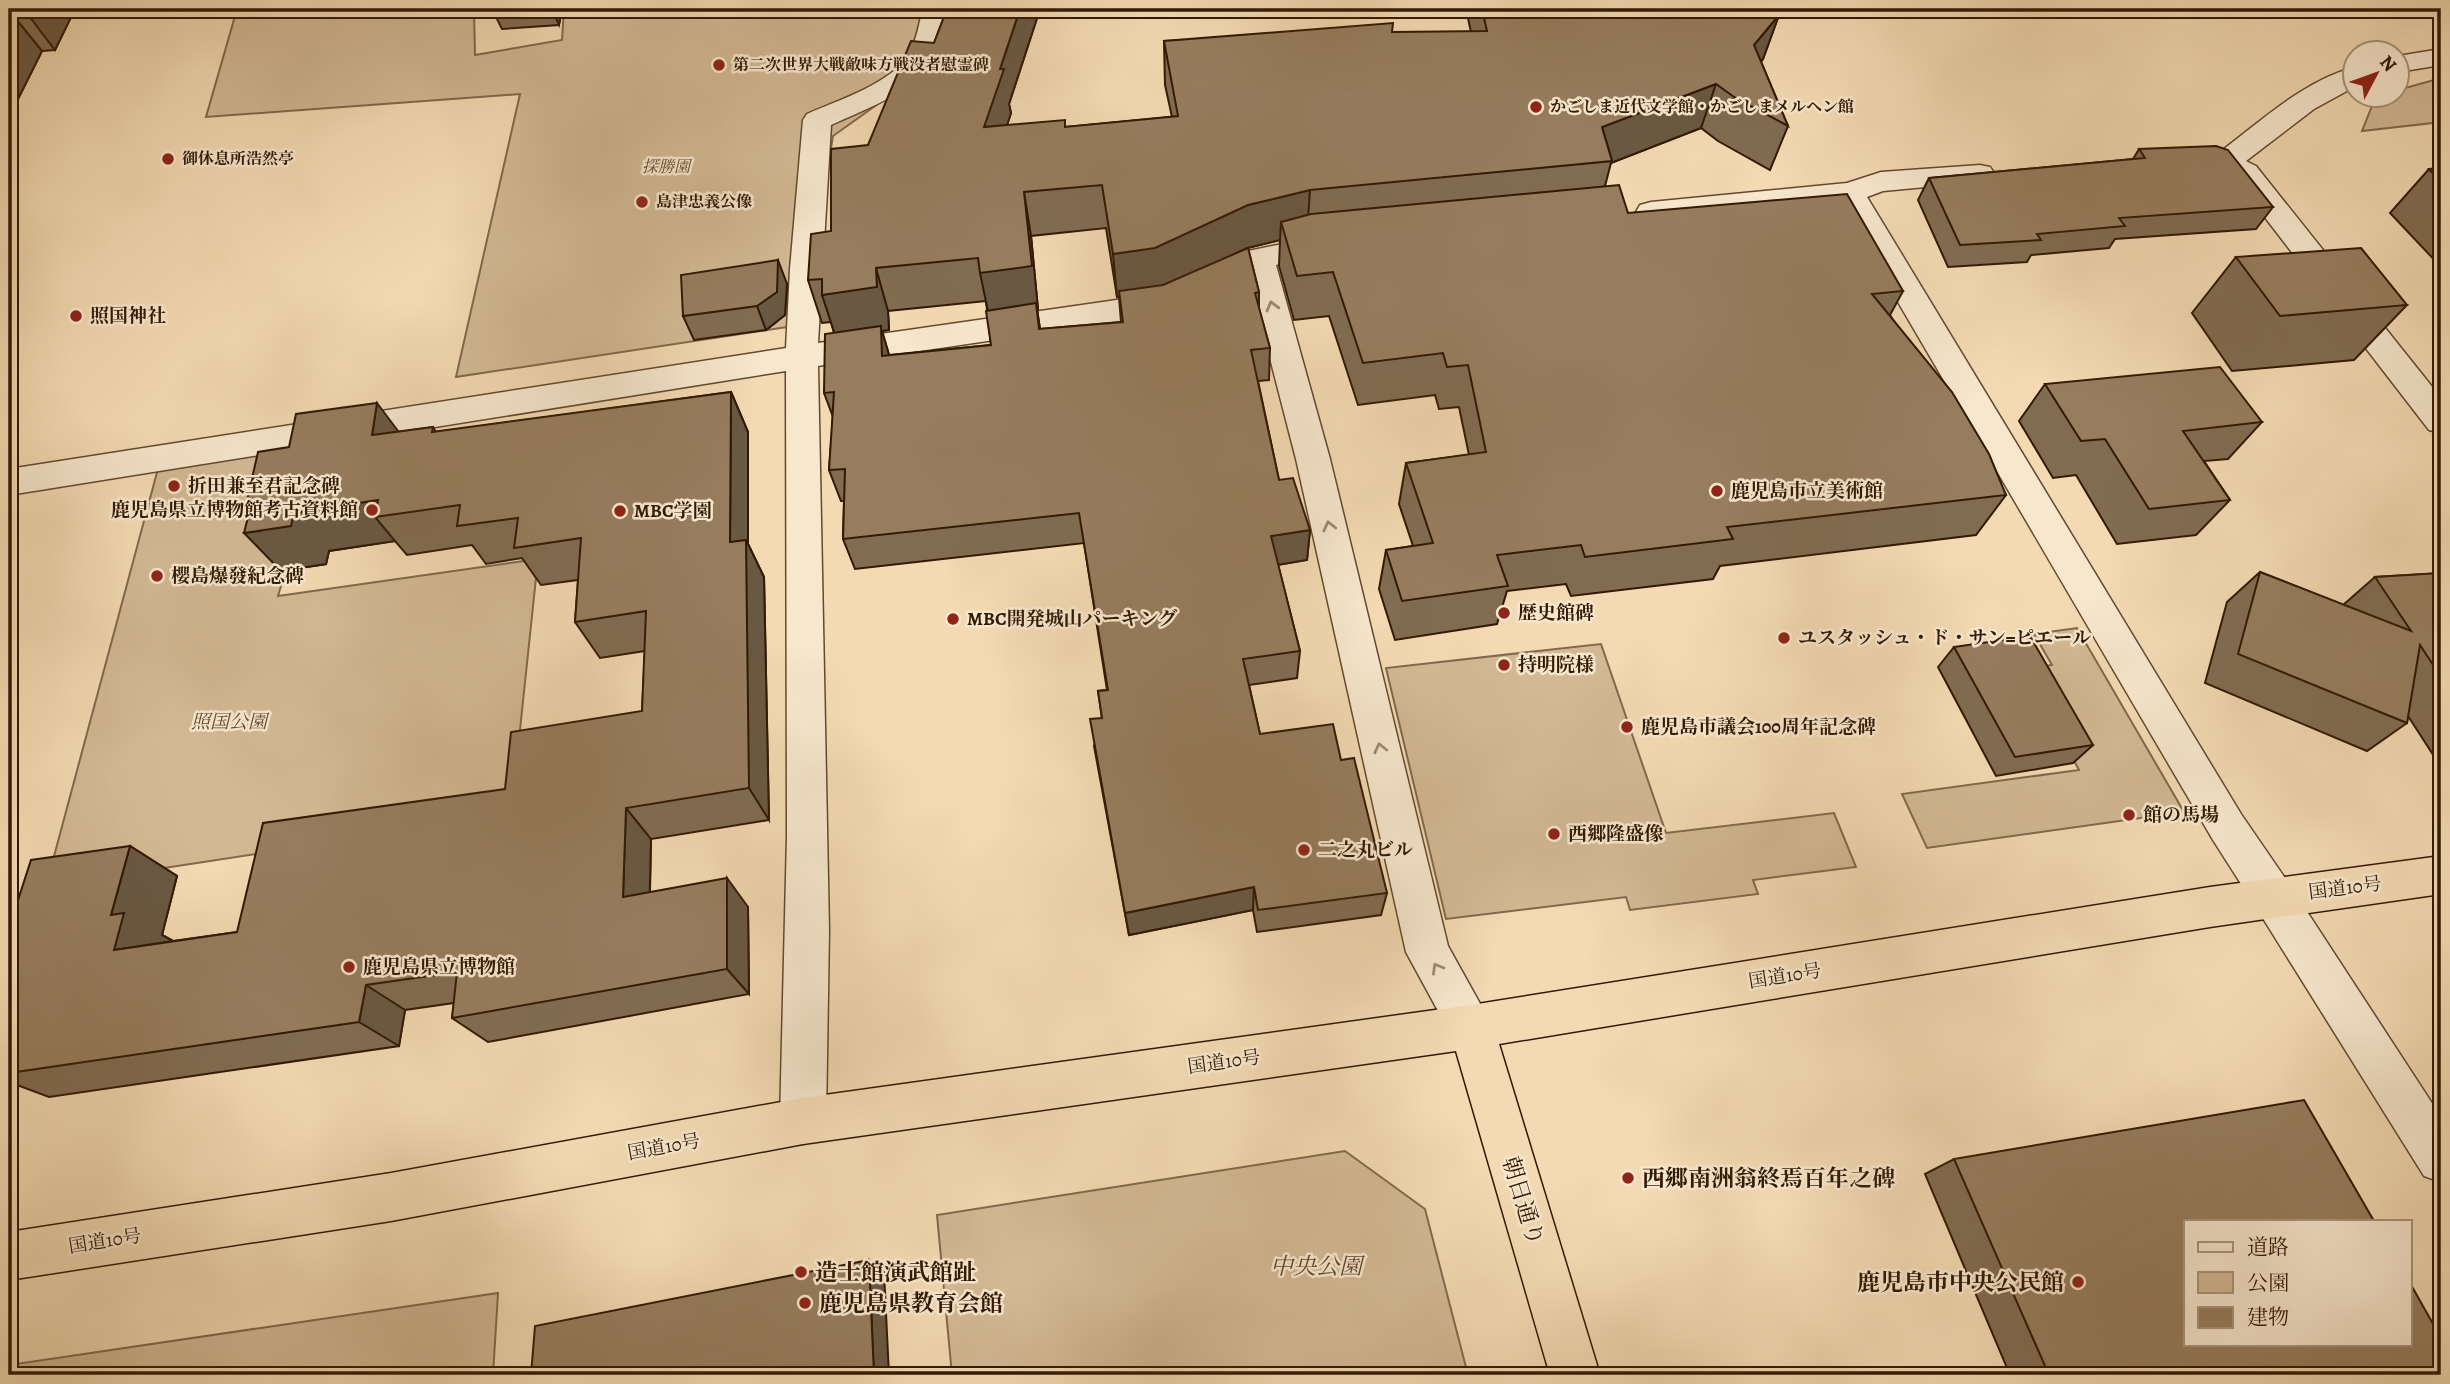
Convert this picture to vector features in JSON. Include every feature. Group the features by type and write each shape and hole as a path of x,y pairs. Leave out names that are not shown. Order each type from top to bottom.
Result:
{"highway":[{"name":"国道10号","path":"9,1256 391,1197 803,1121 1471,1027 2274,898 2441,876"},
{"name":"朝日通り","path":"1471,1027 1575,1375"}],"street":[{"path":"803,1121 807,964 802,357 817,120 884,88 910,71 924,52 936,9"},
{"path":"2412,62 2441,57"},
{"path":"2342,80 2214,158 2246,173 2441,421"},
{"path":"1627,214 1849,192 1881,182 2014,171"},
{"path":"1849,192 2227,827 2441,1159"},
{"path":"9,482 802,357 1164,304 1259,258 1308,246 1363,241"},
{"path":"1259,258 1313,458 1428,952 1471,1027"}],"green space":[{"name":"探勝園","path":"237,9 474,9 475,55 562,40 564,9 928,9 920,74 833,136 825,185 787,327 456,377 520,94 206,117"},
{"path":"2441,78 2441,122 2362,131 2371,108 2412,108 2412,86"},
{"name":"照国公園","path":"322,447 278,596 538,559 511,815 46,886 159,465"},
{"path":"2077,628 2184,812 1927,848 1902,794 2079,770 2024,669 2052,665 2034,634"},
{"path":"1601,644 1666,833 1834,813 1856,867 1753,880 1758,894 1630,910 1626,897 1446,919 1386,668"},
{"name":"中央公園","path":"1345,1151 1425,1209 1468,1375 952,1375 937,1215"},
{"path":"498,1293 493,1375 9,1375 9,1365"}],"building":[{"path":"9,9 27,9 26,12 12,14 9,19"},
{"path":"947,9 1020,9 1000,69 1004,69 984,127 1065,120 1065,127 1178,116 1164,41 1393,23 1392,32 1487,31 1482,9 1780,9 1779,15 1754,45 1788,126 1734,97 1716,84 1602,127 1612,161 1310,190 1248,205 1155,248 1113,254 1102,185 1024,192 1032,266 980,273 978,258 876,268 877,287 822,295 822,279 808,280 811,234 831,231 831,149 868,145 911,41 934,43"},
{"path":"2216,146 2228,150 2273,207 2119,218 2125,226 2037,234 2041,240 1960,245 1929,178 2145,158 2139,149"},
{"path":"2441,168 2441,182 2429,169"},
{"path":"1619,185 1628,213 1847,194 1903,291 1872,294 1952,392 1989,454 2006,495 1727,527 1733,539 1585,557 1581,545 1497,555 1508,586 1402,601 1386,550 1433,543 1406,463 1486,452 1468,365 1447,367 1443,353 1363,363 1333,272 1297,276 1281,222 1311,214"},
{"path":"1248,248 1259,292 1255,293 1270,348 1251,350 1279,480 1293,478 1310,530 1271,536 1300,651 1243,659 1260,734 1333,724 1341,760 1354,758 1387,893 1258,910 1254,887 1125,913 1090,719 1102,718 1098,691 1108,690 1079,513 843,539 845,469 829,470 834,392 824,393 825,334 881,326 882,356 991,345 986,311 1036,303 1039,329 1123,322 1119,291 1163,285"},
{"path":"2361,248 2407,305 2280,316 2236,257"},
{"path":"778,260 777,292 757,306 683,316 681,275"},
{"path":"2220,367 2262,422 2183,431 2230,500 2149,509 2105,439 2081,441 2045,384"},
{"path":"731,392 730,542 746,540 749,788 626,808 623,897 727,878 727,969 452,1018 457,972 366,985 359,1022 9,1073 9,928 31,860 130,846 111,915 124,913 114,950 237,932 263,823 505,789 511,732 642,711 646,611 575,622 581,538 514,548 518,518 457,526 460,505 375,517 378,500 294,513 291,526 244,533 249,513 244,514 258,452 289,447 296,414 377,403 372,435 433,427 432,432"},
{"path":"2260,572 2411,631 2375,577 2441,573 2441,677 2420,645 2407,723 2238,654"},
{"path":"2030,636 2093,745 2015,757 1954,647"},
{"name":"鹿児島市中央公民館","path":"2304,1100 2373,1220 2184,1220 2184,1346 2412,1346 2412,1287 2441,1338 2441,1375 2049,1375 1954,1159"},
{"name":"鹿児島県教育会館","path":"869,1260 874,1375 531,1375 535,1326"}],"place":[{"name":"第二次世界大戦敵味方戦没者慰霊碑","path":"719,65"},
{"name":"かごしま近代文学館・かごしまメルヘン館","path":"1536,107"},
{"name":"御休息所浩然亭","path":"168,159"},
{"name":"島津忠義公像","path":"642,202"},
{"name":"照国神社","path":"76,316"},
{"name":"折田兼至君記念碑","path":"174,486"},
{"name":"鹿児島市立美術館","path":"1717,491"},
{"name":"鹿児島県立博物館考古資料館","path":"372,510"},
{"name":"MBC学園","path":"620,511"},
{"name":"櫻島爆發紀念碑","path":"157,576"},
{"name":"歴史館碑","path":"1504,613"},
{"name":"MBC開発城山パーキング","path":"953,619"},
{"name":"ユスタッシュ・ド・サン=ピエール","path":"1784,638"},
{"name":"持明院様","path":"1504,665"},
{"name":"鹿児島市議会100周年記念碑","path":"1627,727"},
{"name":"館の馬場","path":"2129,815"},
{"name":"西郷隆盛像","path":"1554,834"},
{"name":"二之丸ビル","path":"1304,850"},
{"name":"鹿児島県立博物館","path":"349,967"},
{"name":"西郷南洲翁終焉百年之碑","path":"1628,1178"},
{"name":"造士館演武館趾","path":"801,1272"},
{"name":"鹿児島市中央公民館","path":"2078,1282"},
{"name":"鹿児島県教育会館","path":"805,1303"}]}
